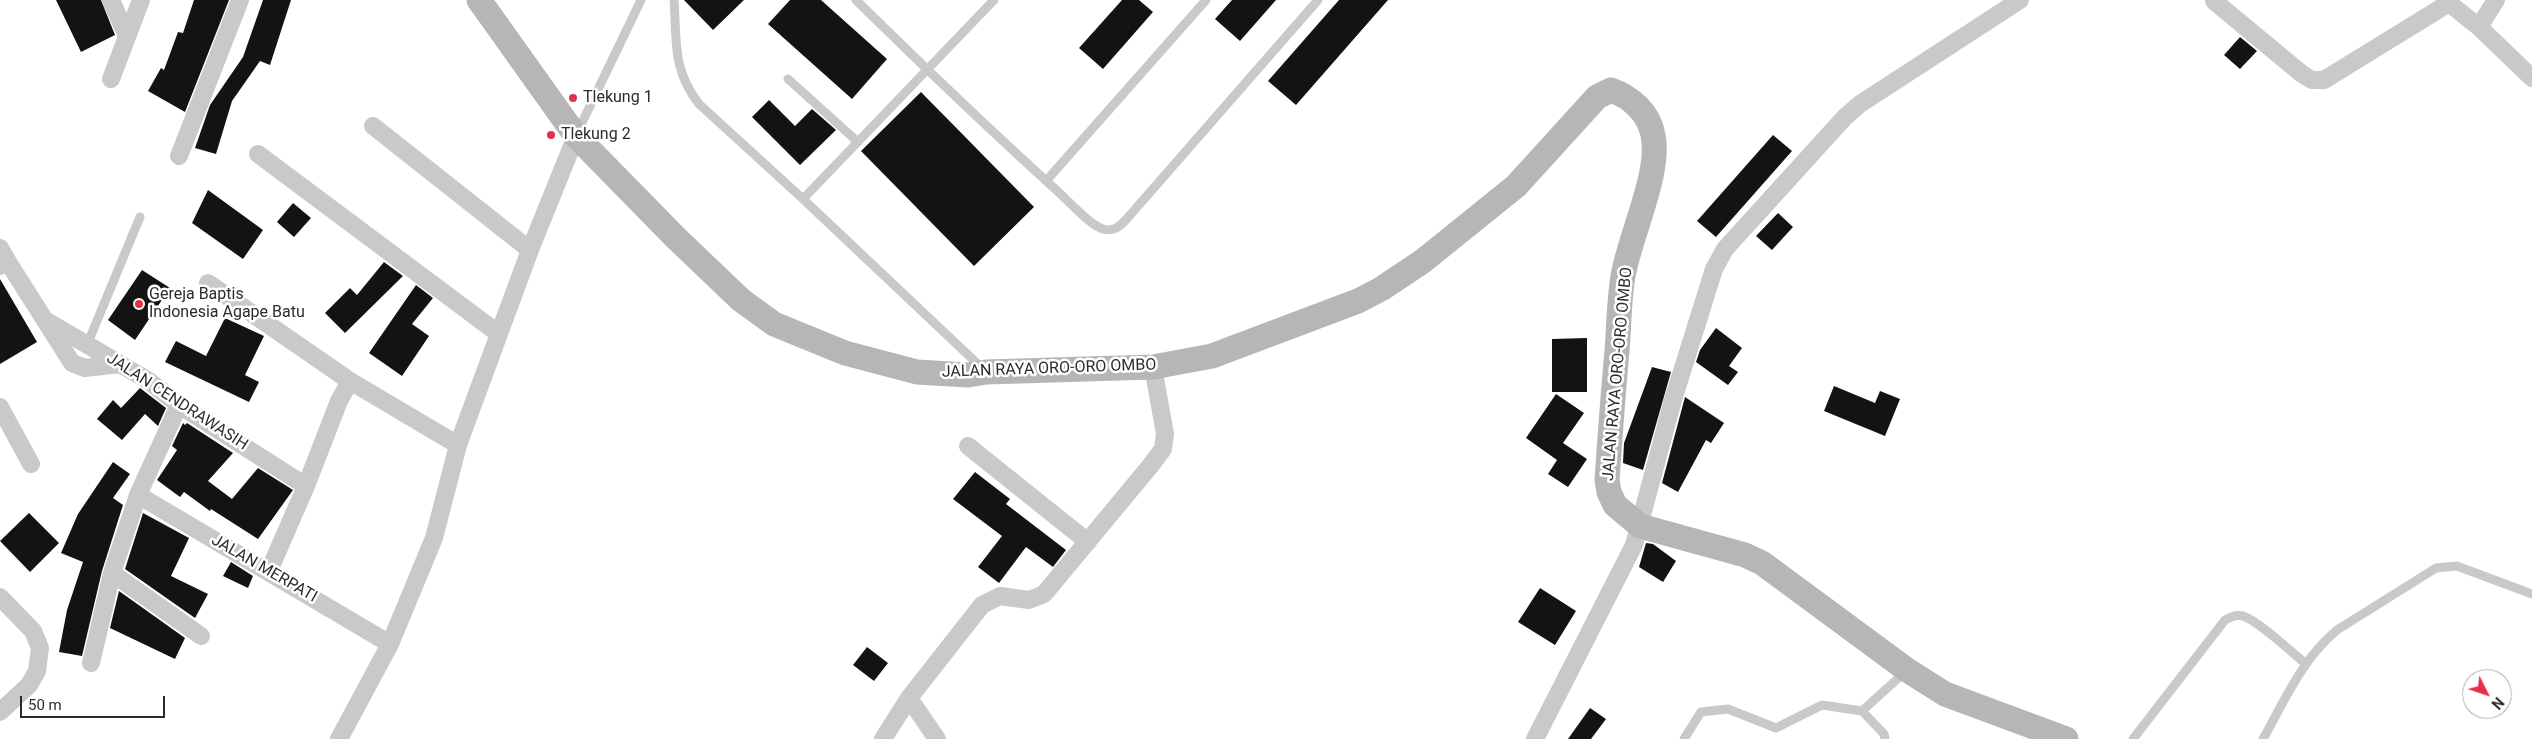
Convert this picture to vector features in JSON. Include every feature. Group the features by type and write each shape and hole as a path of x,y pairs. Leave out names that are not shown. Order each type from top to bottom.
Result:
{"main road":[{"name":"JALAN RAYA ORO-ORO OMBO","path":"479,0 576,136 682,244 741,300 774,324 845,354 917,372 968,375 986,372 1153,367 1212,356 1358,301 1381,289 1423,261 1516,186 1597,97 1611,90 1625,97 1640,109 1650,125 1654,136 1652,168 1629,250 1621,290 1607,480 1609,492 1615,505 1640,526 1745,556 1762,563 1907,670 1945,694 2065,739"}],"street":[{"path":"111,0 126,36"},
{"path":"111,79 141,0"},
{"path":"179,156 240,0"},
{"path":"1535,739 1634,545 1673,400 1714,270 1725,249 1845,117 1860,104 2020,0"},
{"path":"2479,27 2496,0"},
{"path":"2214,1 2302,74 2312,80 2324,80 2447,2 2479,27 2532,78"},
{"path":"373,126 530,250"},
{"path":"339,739 390,644 434,538 458,445 530,250 576,136"},
{"path":"258,154 499,334"},
{"path":"3,259 72,363 85,368 120,364"},
{"path":"208,283 350,381 458,445"},
{"name":"JALAN CENDRAWASIH","path":"45,320 149,381 179,405 306,486"},
{"path":"883,739 908,698 982,605 1000,596 1029,600 1036,599 1044,594 1163,449 1165,434 1153,367"},
{"path":"269,571 306,486 339,401 350,381"},
{"path":"92,662 112,573 138,495 179,405"},
{"path":"0,407 31,464"},
{"path":"968,446 1088,542"},
{"name":"JALAN MERPATI","path":"138,495 390,644"},
{"path":"112,573 201,636"},
{"path":"0,598 33,631 40,648 37,671 29,685 0,712"},
{"path":"908,698 937,739"}],"lane":[{"path":"576,136 641,0"},
{"path":"674,0 679,69 687,88 699,104 803,199 986,372"},
{"path":"856,0 928,71 1046,181 1097,226 1110,230 1120,226 1318,0"},
{"path":"803,199 928,71 994,0"},
{"path":"1046,181 1206,0"},
{"path":"788,79 858,142"},
{"path":"87,345 140,218"},
{"path":"2263,739 2305,663 2324,641 2337,630 2436,568 2457,566 2532,594"},
{"path":"2133,739 2225,620 2232,616 2242,616 2252,621 2305,663"},
{"path":"1862,711 1907,670"},
{"path":"1684,739 1701,712 1728,709 1776,728 1822,705 1862,711 1884,734 1885,739"}],"building":[{"path":"56,0 101,0 115,35 81,52"},
{"path":"194,0 229,0 185,112 148,91 161,68 164,70 178,32 183,33"},
{"path":"263,0 291,0 270,65 260,61 232,101 216,154 195,148 210,105 243,57"},
{"path":"684,0 744,0 713,30"},
{"path":"790,0 821,0 887,59 852,99 768,24"},
{"path":"1122,0 1139,0 1153,12 1103,69 1079,48"},
{"path":"1232,0 1276,0 1240,41 1215,19"},
{"path":"1339,0 1388,0 1296,105 1268,81"},
{"path":"2240,37 2257,51 2240,69 2224,55"},
{"path":"921,92 1034,207 974,266 861,151"},
{"path":"769,100 795,126 812,109 836,130 800,165 752,117"},
{"path":"1773,135 1792,151 1716,237 1697,221"},
{"path":"208,190 263,230 243,259 192,223"},
{"path":"293,203 311,218 294,237 277,222"},
{"path":"1778,213 1793,227 1772,250 1756,236"},
{"path":"384,262 403,276 345,333 325,313 350,288 357,295"},
{"name":"Gereja Baptis Indonesia Agape Batu","path":"142,270 170,288 135,340 108,320"},
{"path":"0,279 37,342 0,364"},
{"path":"416,285 433,298 412,324 429,336 402,376 369,353"},
{"path":"225,318 264,336 245,375 259,382 249,402 165,362 176,341 206,356"},
{"path":"1716,328 1742,348 1729,366 1738,372 1728,385 1696,362 1700,350"},
{"path":"1587,338 1587,392 1552,392 1552,339"},
{"path":"1652,367 1671,372 1643,470 1623,463 1624,443"},
{"path":"1834,386 1875,403 1880,391 1900,399 1885,436 1824,411"},
{"path":"140,388 166,408 158,426 145,414 122,440 97,419 113,400 121,408"},
{"path":"1556,394 1584,413 1563,443 1587,459 1568,487 1548,474 1557,460 1526,438"},
{"path":"1685,397 1724,423 1711,443 1706,440 1678,492 1662,483"},
{"path":"183,423 185,425 187,423 233,453 208,481 232,499 258,468 293,490 258,539 211,509 210,511 184,492 180,497 157,480 177,450 172,446"},
{"path":"113,462 130,474 113,498 123,505 102,571 82,656 59,652 67,610 83,562 61,553 78,514"},
{"path":"975,472 1010,499 1006,504 1066,550 1053,567 1026,547 999,583 978,567 1002,536 953,499"},
{"path":"29,513 59,543 30,572 0,541"},
{"path":"143,513 189,538 171,576 208,594 195,618 125,569"},
{"path":"1646,543 1653,544 1676,561 1663,582 1639,567"},
{"path":"231,562 253,576 248,588 223,576"},
{"path":"1540,588 1576,611 1555,645 1518,622"},
{"path":"119,591 185,638 175,659 110,628"},
{"path":"867,647 888,663 874,681 853,665"},
{"path":"1590,708 1606,719 1591,739 1568,739"}],"place":[{"name":"Tlekung 1","path":"573,98"},
{"name":"Tlekung 2","path":"551,135"},
{"name":"Gereja Baptis Indonesia Agape Batu","path":"139,304"}]}
